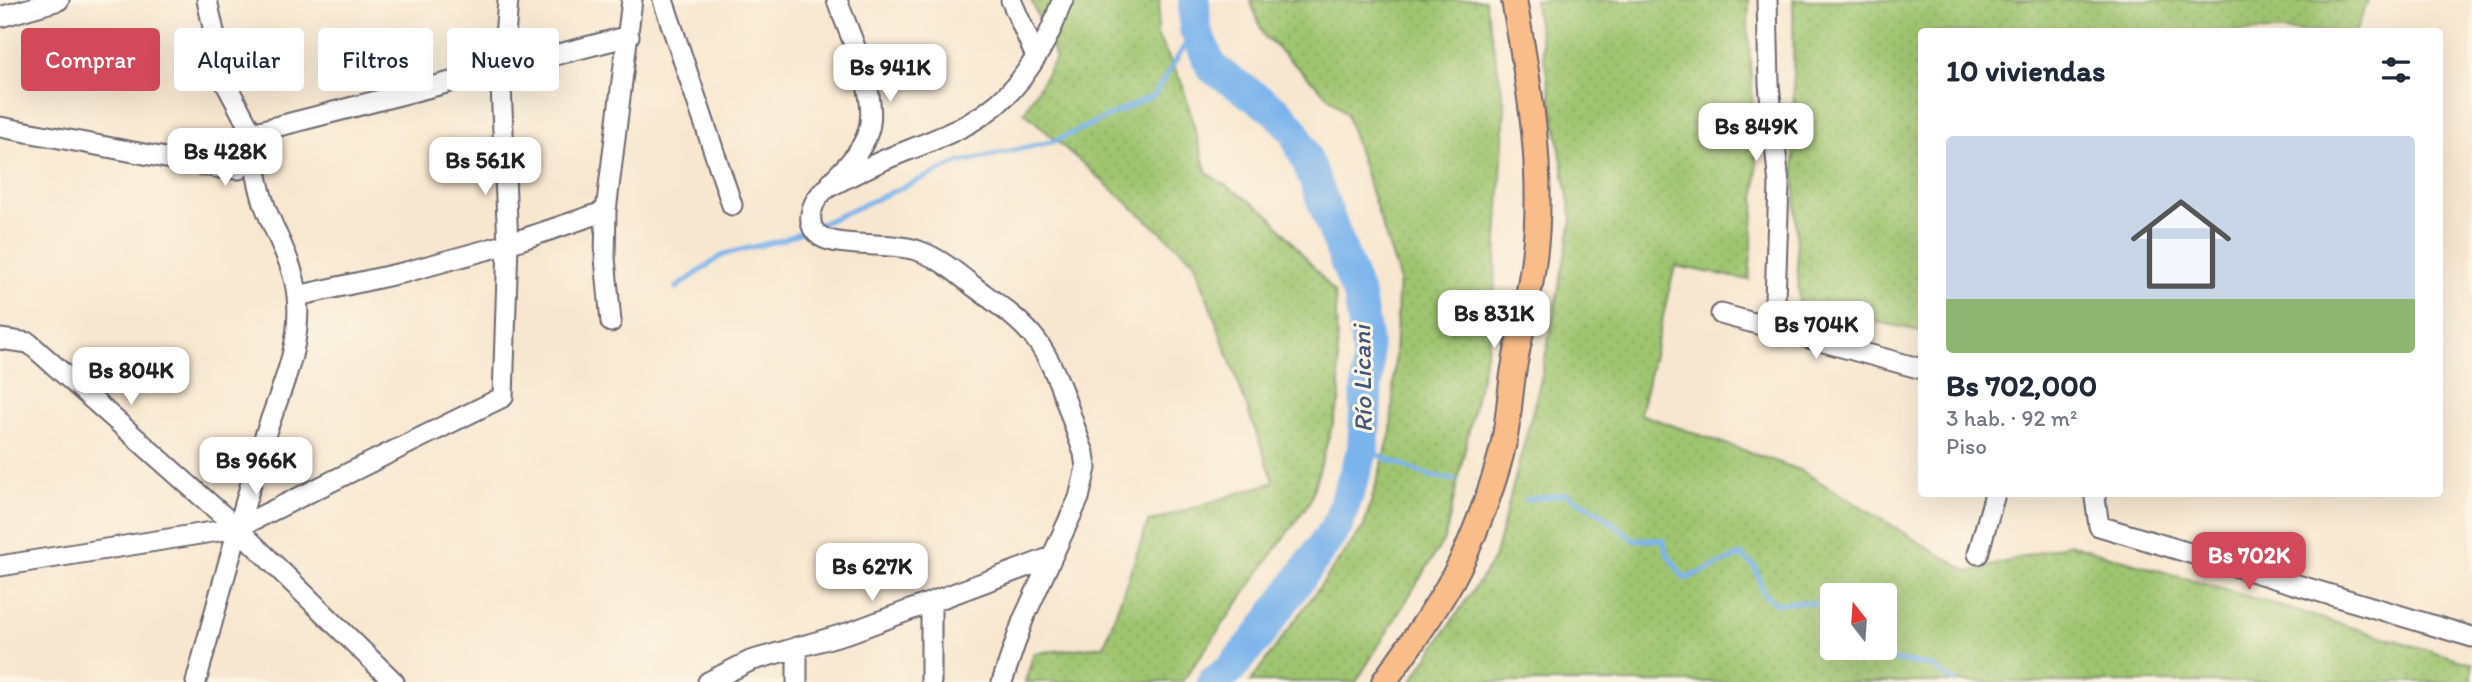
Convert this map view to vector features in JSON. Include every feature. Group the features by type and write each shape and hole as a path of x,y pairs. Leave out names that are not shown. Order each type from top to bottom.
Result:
{"main road":[{"path":"1384,682 1440,599 1465,554 1490,491 1504,442 1513,372 1534,257 1536,189 1525,61 1514,0"}],"street":[{"path":"0,17 59,0"},
{"path":"196,682 237,528 264,438 289,368 298,329 297,296 291,265 258,186 252,133 225,82 207,0"},
{"path":"505,28 508,0"},
{"path":"611,322 606,258 606,211 632,0"},
{"path":"663,0 732,205"},
{"path":"837,0 863,73 870,116 869,131 863,144 814,200 811,210 812,225 817,234 828,240 919,251 941,261 1008,312 1043,350 1084,453 1086,468 1079,498 1023,620 1002,682"},
{"path":"1011,0 1036,57"},
{"path":"825,189 891,157 969,125 1008,95 1036,57 1063,0"},
{"path":"1767,0 1769,84 1779,185 1774,328"},
{"path":"559,54 629,36"},
{"path":"252,133 447,83"},
{"path":"2,560 237,528 503,397 508,244 502,91"},
{"path":"0,127 219,168 239,169 253,154"},
{"path":"297,296 405,272 508,244 606,211"},
{"path":"1721,314 1918,368"},
{"path":"0,339 29,343 237,528 394,682"},
{"path":"1978,554 1994,497"},
{"path":"2095,497 2099,526 2472,637"},
{"path":"708,682 750,661 850,632 1052,557"},
{"path":"931,603 931,682"},
{"path":"797,647 797,682"}],"green space":[{"path":"1031,0 1160,0 1157,35 1182,83 1207,173 1268,213 1335,293 1340,399 1310,501 1182,682 1025,682 1034,653 1104,646 1148,522 1274,482 1194,261 1024,112 1056,58"},
{"path":"1250,0 1485,0 1505,107 1492,327 1445,538 1356,682 1250,682 1364,526 1391,432 1399,278 1346,113 1264,36"},
{"path":"1534,0 1749,0 1748,28 1757,172 1749,280 1675,266 1640,414 1800,470 1969,572 2070,544 2472,663 2472,682 1411,682 1494,559 1541,379 1572,220"},
{"path":"1793,0 2368,0 2357,28 1918,28 1918,330 1799,306 1794,164"}],"waterway":[{"name":"Río Licani","path":"1194,0 1195,29 1212,68 1276,111 1294,131 1359,297 1368,364 1363,449 1337,526 1261,633 1230,670 1213,682"},
{"path":"818,225 957,163 1055,141 1154,95 1195,29"},
{"path":"676,288 724,254 782,240 809,229"},
{"path":"1363,449 1427,475 1455,480"},
{"path":"1525,500 1566,494 1600,513 1634,540 1663,540 1667,554 1685,579 1741,555 1755,567 1764,594 1776,604 1820,604"},
{"path":"1892,660 1929,665 1955,682"}]}
